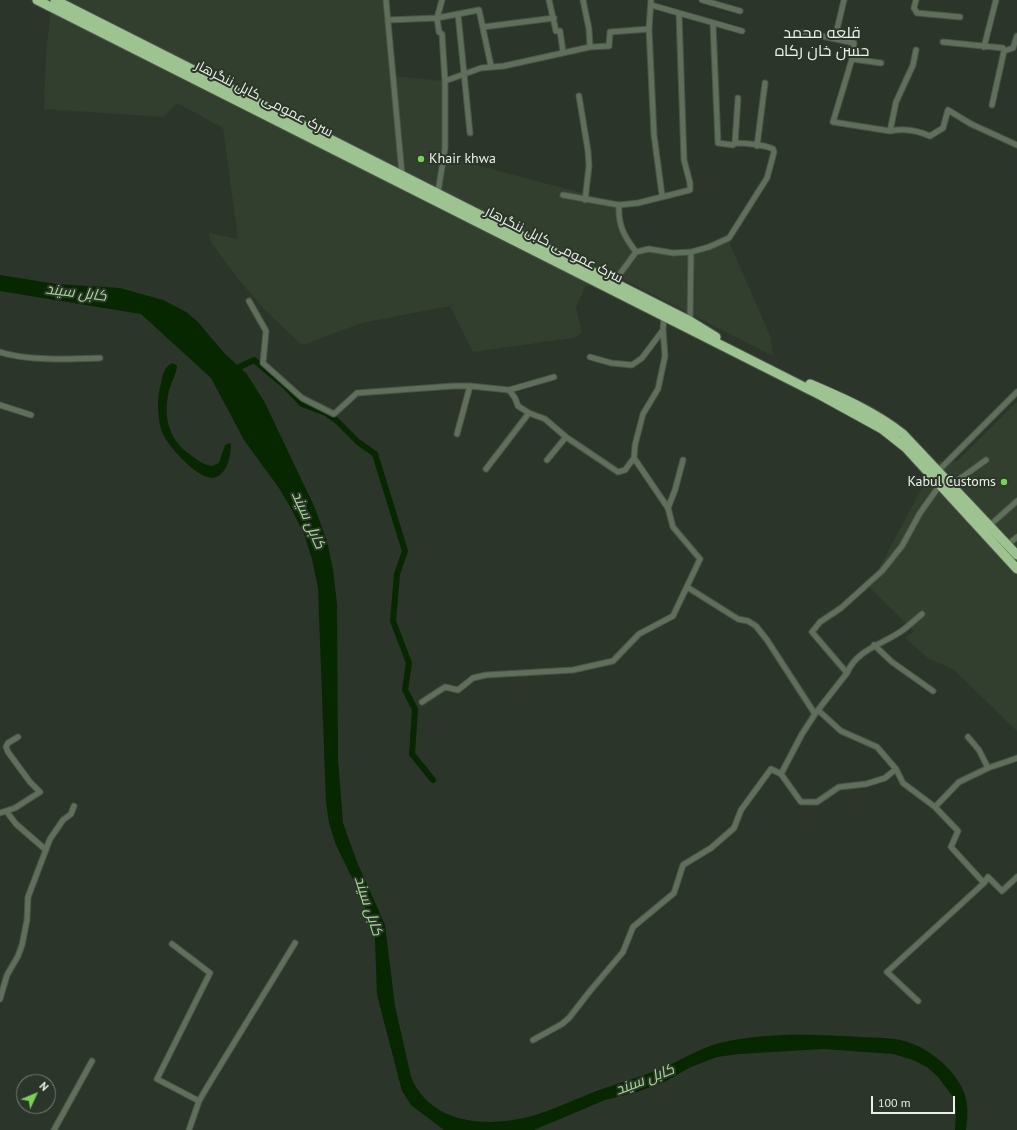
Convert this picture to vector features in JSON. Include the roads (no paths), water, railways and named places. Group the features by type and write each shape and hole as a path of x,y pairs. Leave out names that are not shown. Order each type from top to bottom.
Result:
{"highway":[{"name":"سرک عمومی کابل ننگرهار","path":"37,0 822,396 882,429 935,473 951,484 1017,555"},
{"name":"سرک عمومی کابل ننگرهار","path":"55,0 438,192 690,321 710,334 887,421 903,434 935,473 940,485 1017,569"}],"street":[{"path":"386,0 402,174"},
{"path":"438,192 445,148 445,81 442,34 439,32 437,18 442,0"},
{"path":"549,0 556,31 560,31 564,52"},
{"path":"583,0 589,29 590,47"},
{"path":"702,0 740,11"},
{"path":"835,38 844,0"},
{"path":"916,0 914,8 917,13 960,17"},
{"path":"984,47 996,0"},
{"path":"662,195 654,135 650,29 651,2 679,14 742,31"},
{"path":"388,20 437,18 479,10 491,66"},
{"path":"458,14 470,133"},
{"path":"563,195 619,205 638,203 662,195 690,190 690,183 684,160 679,14"},
{"path":"483,27 554,18"},
{"path":"614,282 636,252 649,249 672,253 691,252 710,247 729,238 767,178 774,152 773,149 769,147 736,143 733,146 718,143 713,24"},
{"path":"445,81 491,66 504,66 564,52 590,47 608,46 610,32 650,29"},
{"path":"803,32 854,43 852,59 833,122 890,131 899,129 920,132 930,136 943,128 948,110 971,124 1017,145"},
{"path":"1004,51 1013,48 1017,36"},
{"path":"943,42 984,47 999,47 1004,51"},
{"path":"890,131 896,102 913,65 916,50"},
{"path":"992,104 1004,51"},
{"path":"852,59 881,63"},
{"path":"757,146 766,83"},
{"path":"579,96 589,166 585,200"},
{"path":"736,143 738,98"},
{"path":"619,205 619,215 623,234 636,252"},
{"path":"690,321 691,252"},
{"path":"248,301 266,331 264,363 302,398 334,414 357,393 470,386 509,390 554,377"},
{"path":"509,390 515,398 518,406 529,413 545,419 566,437 618,472 625,470 634,458 635,445 644,414 658,389 665,356 663,330 664,317"},
{"path":"590,357 612,363 632,365 642,358 663,330"},
{"path":"0,352 8,355 35,357 100,358"},
{"path":"457,434 470,386"},
{"path":"935,473 1017,392"},
{"path":"0,406 31,416"},
{"path":"486,469 529,413"},
{"path":"547,460 566,437"},
{"path":"422,702 445,687 458,690 473,678 486,675 573,670 613,661 639,634 672,616 700,559 673,527 668,508 634,458"},
{"path":"668,508 675,490 683,460"},
{"path":"951,484 986,460"},
{"path":"847,673 812,632 820,622 841,608 882,571 902,546 920,513 940,485"},
{"path":"989,526 1017,501"},
{"path":"1007,545 1017,537"},
{"path":"687,587 738,619 748,621 756,626 817,712 840,731 876,747 896,769 903,784 935,807 958,831 952,847 984,883"},
{"path":"781,774 802,734 847,673 851,663 874,645 902,630 922,614"},
{"path":"874,645 892,662 933,691"},
{"path":"0,813 7,812 25,803 40,792 30,782 6,747 8,743 18,737"},
{"path":"968,737 979,750 988,768"},
{"path":"935,807 959,782 988,768 1017,758"},
{"path":"533,1040 570,1018 590,991 623,952 633,927 674,893 683,865 711,848 734,828 741,810 771,769 781,774 801,802 817,802 840,787 866,784 879,780 885,778 896,769"},
{"path":"0,999 7,975 18,956 22,945 28,897 50,839 64,820 71,814 74,806"},
{"path":"7,812 16,824 46,850"},
{"path":"918,1001 887,972 984,883 988,877 1002,891 1017,877"},
{"path":"189,1130 199,1101 296,943"},
{"path":"172,944 210,973 157,1079 199,1101"},
{"path":"54,1130 92,1061"}],"water":[{"name":"کابل سيند","path":"0,275 56,284 120,288 163,300 186,312 197,321 225,354 246,373 264,401 314,506 327,541 333,570 337,604 338,759 343,823 357,862 385,925 395,1006 411,1077 420,1093 432,1105 446,1114 462,1119 480,1122 515,1120 541,1113 599,1090 652,1072 704,1048 736,1039 772,1035 887,1038 901,1040 922,1048 939,1060 955,1076 965,1094 967,1104 966,1130 955,1130 956,1110 953,1097 938,1077 927,1067 913,1060 893,1054 823,1049 739,1054 717,1057 691,1067 664,1082 637,1092 605,1100 534,1130 444,1130 411,1105 402,1091 377,995 375,939 362,898 336,845 329,823 326,802 318,588 312,559 304,534 279,488 244,440 211,378 141,314 0,291"},
{"path":"173,363 177,366 168,396 167,414 168,423 175,439 188,453 199,461 212,466 219,463 225,445 230,443 231,445 230,456 226,468 218,476 213,478 201,474 188,464 169,444 162,432 158,414 158,401 164,371 170,364"}],"waterway":[{"path":"233,370 254,360 285,386 302,404 326,413 336,420 358,442 375,454 405,551 397,574 393,621 409,663 405,690 415,709 412,754 433,780"}],"place":[{"name":"Khair khwa","path":"421,159"},
{"name":"Kabul Customs","path":"1004,482"}],"district":[{"name":"قلعه محمد حسن خان رکاه","path":"822,42"}]}
